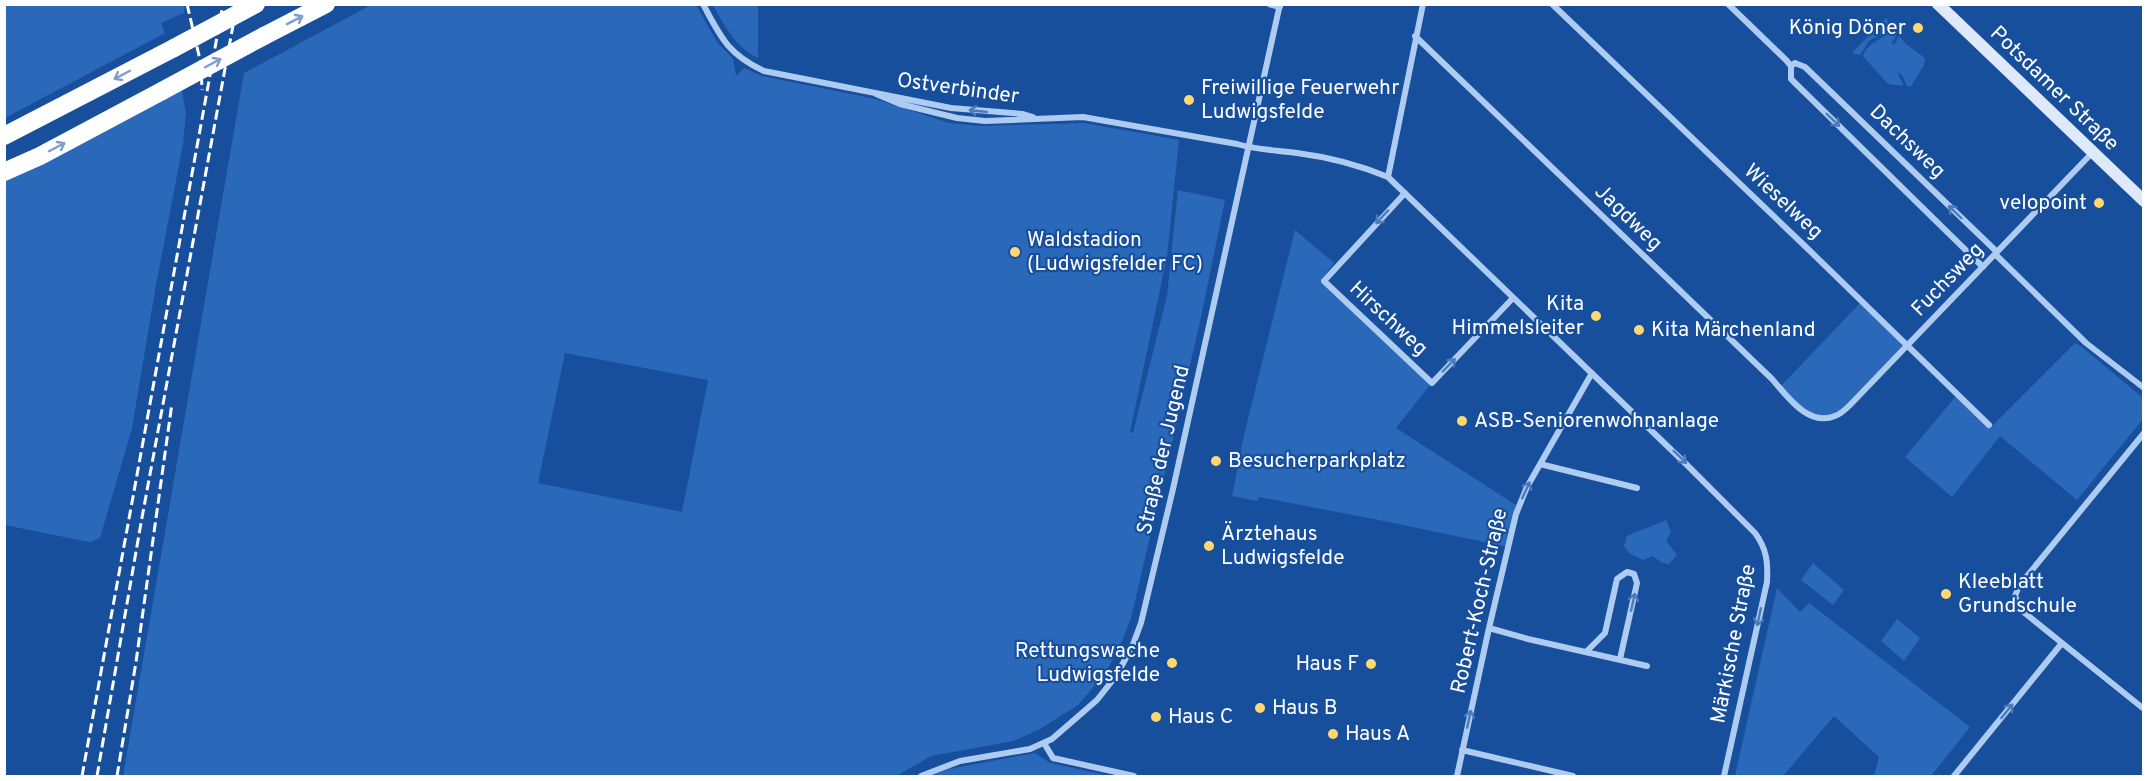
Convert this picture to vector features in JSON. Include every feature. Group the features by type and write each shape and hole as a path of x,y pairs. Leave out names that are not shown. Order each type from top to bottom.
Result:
{"highway":[{"path":"4,136 256,4"},
{"path":"4,172 40,156 326,4"}],"main road":[{"name":"Potsdamer Straße","path":"1938,4 2144,201"}],"street":[{"name":"Ostverbinder","path":"703,4 721,38 739,58 764,71 951,108 1023,114 1036,118 1083,117 1248,147"},
{"path":"1269,4 1280,6"},
{"path":"1388,177 1423,4"},
{"name":"Wieselweg","path":"1552,4 1989,425"},
{"name":"Dachsweg","path":"1728,4 1791,66 1791,79 1983,267"},
{"name":"Straße der Jugend","path":"921,777 960,761 1030,749 1044,743 1066,728 1097,700 1127,658 1138,632 1175,478 1280,6"},
{"name":"Jagdweg","path":"1415,36 1772,379 1794,403 1806,413 1821,419"},
{"name":"Dachsweg","path":"1791,66 1795,63 1805,67 2086,343 2144,388"},
{"path":"1248,147 1317,157 1367,168 1388,177 1592,373"},
{"name":"Fuchsweg","path":"1821,419 1834,417 1850,405 2092,153"},
{"name":"Hirschweg","path":"1405,193 1324,281 1432,383 1513,298"},
{"name":"Robert-Koch-Straße","path":"1457,777 1516,514 1527,487 1592,373"},
{"name":"Märkische Straße","path":"1592,373 1755,533 1762,542 1768,560 1767,582 1724,777"},
{"path":"2144,434 2016,592 2019,608 2144,709"},
{"path":"2137,443 2144,448"},
{"path":"1540,464 1636,488"},
{"path":"1586,652 1605,633 1617,579 1626,572 1634,574 1637,583 1620,659"},
{"path":"1489,628 1647,666"},
{"path":"1954,777 2062,643"},
{"path":"1044,743 1053,758 1134,777"},
{"path":"1462,750 1573,777"}],"shaded area":[{"path":"5,4 185,5 184,13 161,23 165,33 5,118"},
{"path":"371,5 696,5 717,42 733,59 736,76 744,68 762,76 875,99 949,123 981,126 1084,123 1179,140 1167,256 1130,432 1133,433 1167,296 1178,190 1225,200 1200,322 1131,618 1106,672 1078,705 1040,729 1013,741 931,756 896,776 123,776 244,73","holes":["565,353 708,380 682,512 538,483"]},
{"path":"713,5 758,5 758,58 737,42"},
{"path":"1886,18 1888,21 1886,32 1869,41 1860,55 1852,53"},
{"path":"1892,26 1898,33 1892,43 1894,45 1899,36 1925,58 1924,65 1911,86 1907,86 1902,75 1897,72 1904,86 1888,84 1863,56 1869,46 1886,35"},
{"path":"180,81 186,113 183,144 132,428 100,538 91,542 5,525 5,177"},
{"path":"1295,230 1334,263 1320,281 1430,385 1396,428 1519,507 1508,547 1259,497 1257,501 1232,496 1244,435"},
{"path":"1862,301 1908,346 1834,417 1806,413 1780,387"},
{"path":"2075,343 2143,398 2143,419 2077,500 2000,436 1952,497 1905,457 1957,395 1991,427"},
{"path":"1666,520 1671,532 1666,541 1677,555 1669,564 1652,556 1643,560 1629,553 1624,546 1627,536"},
{"path":"1813,563 1844,590 1833,605 1801,580"},
{"path":"1777,588 1800,612 1809,603 1970,727 1931,776 1874,776 1879,757 1834,716 1783,776 1735,776"},
{"path":"1897,619 1920,638 1904,661 1881,641"},
{"path":"1035,753 1050,763 1103,776 931,776 949,769"}],"railway":[{"path":"187,4 201,64 202,90"},
{"path":"82,776 223,4"},
{"path":"97,776 141,523 237,4"},
{"path":"117,776 136,662 172,403"}],"place":[{"name":"König Döner","path":"1918,28"},
{"name":"Freiwillige Feuerwehr Ludwigsfelde","path":"1189,100"},
{"name":"velopoint","path":"2099,203"},
{"name":"Waldstadion (Ludwigsfelder FC)","path":"1015,252"},
{"name":"Kita Himmelsleiter","path":"1596,316"},
{"name":"Kita Märchenland","path":"1639,330"},
{"name":"ASB-Seniorenwohnanlage","path":"1462,421"},
{"name":"Besucherparkplatz","path":"1216,461"},
{"name":"Ärztehaus Ludwigsfelde","path":"1209,546"},
{"name":"Kleeblatt Grundschule","path":"1946,594"},
{"name":"Rettungswache Ludwigsfelde","path":"1172,663"},
{"name":"Haus F","path":"1371,664"},
{"name":"Haus B","path":"1260,708"},
{"name":"Haus C","path":"1156,717"},
{"name":"Haus A","path":"1333,734"}]}
